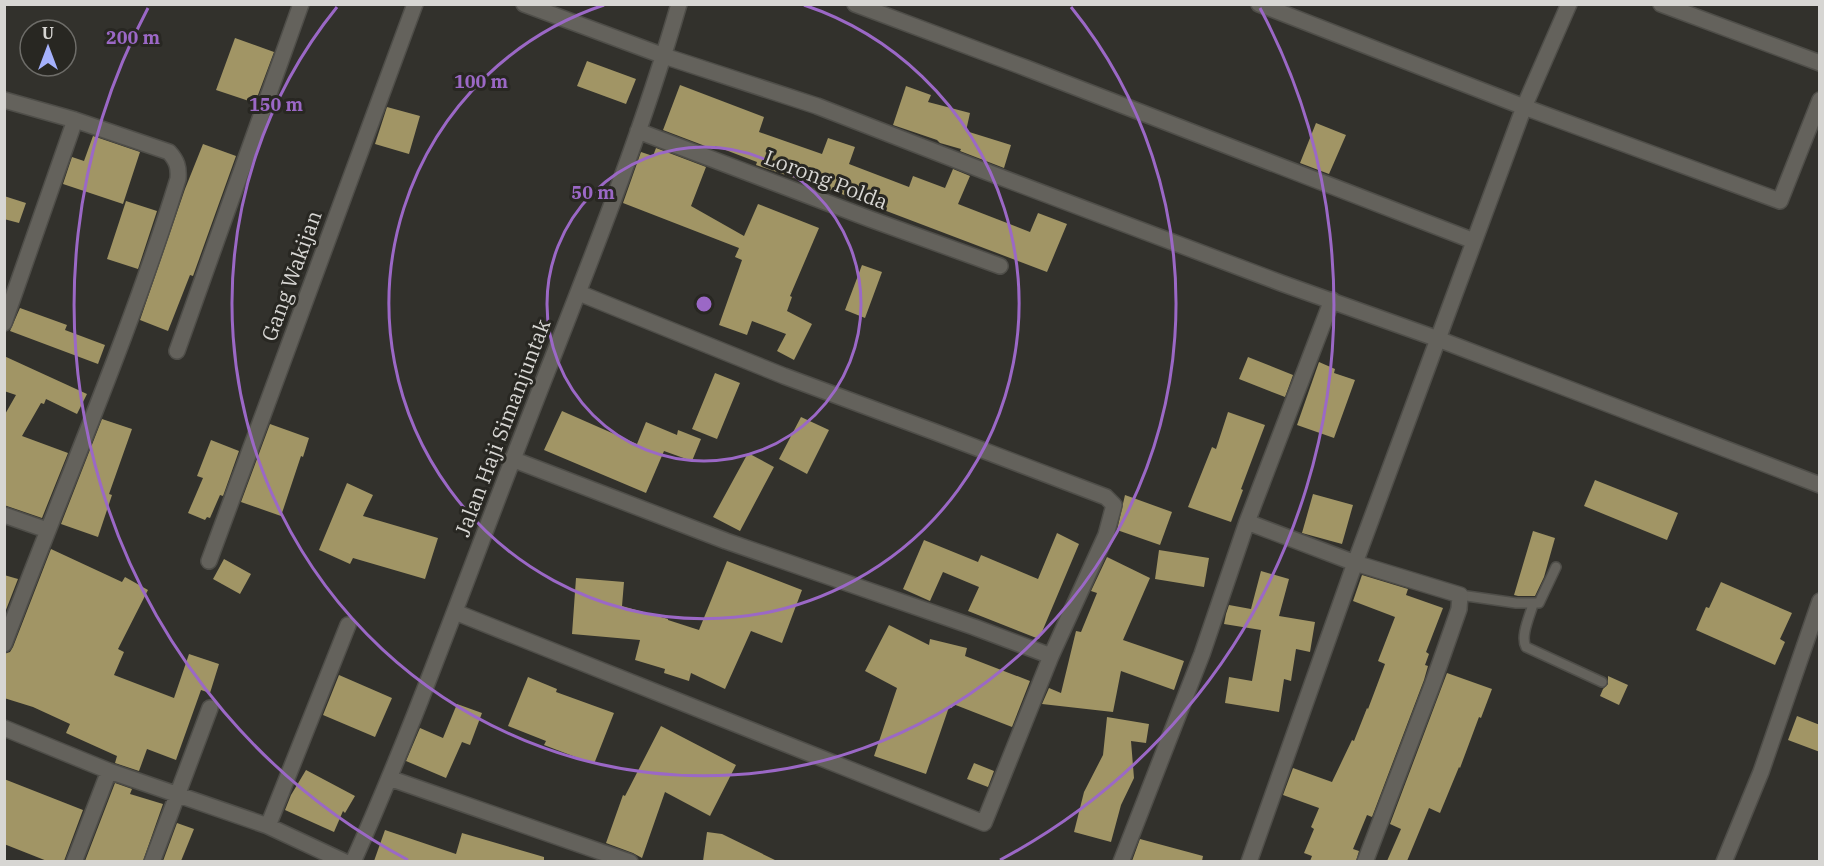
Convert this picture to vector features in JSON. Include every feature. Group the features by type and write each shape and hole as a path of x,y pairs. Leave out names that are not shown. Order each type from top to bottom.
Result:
{"street":[{"path":"177,351 301,4"},
{"name":"Gang Wakijan","path":"209,561 415,4"},
{"name":"Jalan Haji Simanjuntak","path":"353,861 389,778 455,612 512,459 579,293 664,56 679,4"},
{"path":"855,4 1474,241"},
{"path":"1259,4 1524,107 1780,201 1820,100"},
{"path":"1249,861 1355,563 1524,107 1569,4"},
{"path":"1661,4 1820,63"},
{"path":"528,5 664,56 817,106 1820,485"},
{"path":"4,100 75,120 169,152 177,161 178,170 155,254 108,382 47,530 4,644"},
{"path":"4,323 75,120"},
{"name":"Lorong Polda","path":"638,131 1000,266"},
{"path":"455,612 984,823 1051,657 1106,535 1114,505 1106,497 784,376 579,293"},
{"path":"1121,861 1202,654 1247,522 1332,300"},
{"path":"512,459 726,541 974,627 1051,657"},
{"path":"4,515 47,530"},
{"path":"1247,522 1355,563 1460,595 1459,609 1433,683 1365,861"},
{"path":"1724,861 1761,772 1820,601"},
{"path":"268,826 348,625"},
{"path":"152,861 210,708"},
{"path":"4,728 109,771 268,826 345,861"},
{"path":"74,861 109,771"},
{"path":"389,778 630,861"}],"lane":[{"path":"1460,595 1539,603 1556,567"},
{"path":"1533,604 1524,636 1526,647 1602,682"}],"building":[{"path":"235,38 274,52 255,103 216,90"},
{"path":"587,61 636,79 626,104 577,86"},
{"path":"680,85 764,117 759,132 822,154 828,138 855,147 849,164 909,187 913,176 945,188 953,169 970,176 958,204 1030,232 1038,213 1067,224 1047,272 839,193 756,165 757,162 715,146 713,149 663,130"},
{"path":"906,86 931,95 928,102 970,113 966,131 1011,145 1004,168 960,151 961,149 893,125"},
{"path":"387,107 420,116 409,154 375,144"},
{"path":"1316,123 1346,135 1329,174 1300,163"},
{"path":"93,136 140,152 123,204 63,184 72,157 84,161"},
{"path":"203,144 236,156 193,276 190,275 168,331 140,320"},
{"path":"656,148 706,167 691,206 744,236 758,204 819,228 790,296 792,297 787,311 812,324 794,360 777,351 786,334 752,321 747,335 719,325 742,260 735,257 739,248 623,203 641,152 653,156"},
{"path":"4,196 26,203 19,223 4,219"},
{"path":"126,201 157,211 138,269 107,259"},
{"path":"862,265 882,272 865,318 845,310"},
{"path":"20,308 67,325 65,330 105,345 98,364 10,331"},
{"path":"4,356 87,394 77,414 46,399 44,404 41,403 22,436 68,453 42,518 4,505 4,416 16,395 4,391"},
{"path":"1248,357 1293,375 1285,397 1239,379"},
{"path":"1319,362 1335,369 1334,373 1355,380 1334,438 1297,425"},
{"path":"715,373 740,383 717,439 692,429"},
{"path":"562,411 637,444 646,422 677,435 678,430 701,439 692,461 664,451 646,493 544,450"},
{"path":"1228,412 1265,425 1231,522 1188,507 1212,447 1216,449"},
{"path":"801,417 829,430 807,474 779,459"},
{"path":"102,419 132,429 109,494 112,495 98,537 61,524"},
{"path":"270,424 309,438 281,516 241,502"},
{"path":"211,440 239,451 223,496 220,495 210,518 207,517 205,520 188,513 203,478 197,476"},
{"path":"748,453 774,467 740,531 713,517"},
{"path":"1595,480 1678,513 1667,540 1584,506"},
{"path":"347,483 373,495 363,516 438,538 425,579 353,558 350,564 319,550"},
{"path":"1313,494 1353,505 1342,544 1302,533"},
{"path":"1125,495 1172,512 1160,545 1117,530"},
{"path":"1533,531 1555,538 1544,577 1535,596 1514,595"},
{"path":"1057,533 1079,544 1039,639 968,611 979,587 943,572 930,601 903,589 924,540 978,562 981,555 1038,579"},
{"path":"51,549 122,582 125,577 148,590 118,649 124,652 114,675 174,698 189,654 219,664 210,693 201,690 176,760 147,749 139,771 115,763 117,756 66,733 70,724 33,707 4,698 4,654 10,652 13,647"},
{"path":"1159,550 1209,558 1204,587 1155,579"},
{"path":"1107,557 1150,578 1123,640 1184,661 1174,690 1121,671 1113,712 1042,704 1049,688 1061,693 1076,631 1081,632 1097,593 1091,591"},
{"path":"224,559 251,574 240,594 213,579"},
{"path":"727,561 802,590 782,643 751,631 725,689 691,673 689,681 664,673 665,669 635,660 640,640 572,634 576,578 624,582 622,606 699,630"},
{"path":"1261,571 1289,579 1279,616 1315,622 1310,652 1296,649 1291,681 1284,679 1279,712 1225,703 1229,677 1252,681 1261,630 1224,624 1226,614 1229,605 1251,609"},
{"path":"4,575 18,579 4,615"},
{"path":"1362,575 1408,589 1406,595 1443,608 1426,652 1429,654 1425,665 1428,666 1424,680 1372,817 1367,815 1353,849 1359,851 1356,861 1310,861 1312,856 1304,853 1314,829 1311,827 1319,808 1283,795 1293,768 1332,782 1368,709 1385,664 1378,661 1395,617 1353,601"},
{"path":"1721,582 1792,613 1780,639 1785,642 1775,665 1696,630"},
{"path":"889,625 929,645 930,639 967,648 965,656 1030,681 1012,727 953,704 952,708 949,707 926,774 874,756 897,688 865,671"},
{"path":"1447,673 1492,689 1440,813 1429,808 1407,861 1387,861 1401,829 1390,824"},
{"path":"339,675 392,698 375,737 323,715"},
{"path":"1608,676 1628,685 1619,705 1600,696 1608,684"},
{"path":"528,677 557,689 556,692 614,713 594,764 544,745 546,741 508,726"},
{"path":"457,704 482,713 470,745 462,742 446,778 406,761 420,728 443,738"},
{"path":"1797,716 1820,725 1820,752 1788,740"},
{"path":"1107,717 1149,724 1146,743 1131,741 1134,778 1121,805 1111,842 1074,832 1084,792 1103,755"},
{"path":"661,726 736,765 710,816 665,792 642,858 606,843 623,795 625,796"},
{"path":"974,763 994,771 988,787 967,779"},
{"path":"306,770 355,796 345,813 343,811 334,832 285,810"},
{"path":"4,779 83,810 64,861 47,861 4,844"},
{"path":"115,783 132,789 130,794 163,804 143,861 85,861"},
{"path":"177,823 194,829 181,861 163,861"},
{"path":"385,830 456,854 462,833 544,857 544,861 374,861"},
{"path":"707,832 722,834 777,861 703,861"},
{"path":"1140,839 1203,856 1202,861 1132,861"}]}
